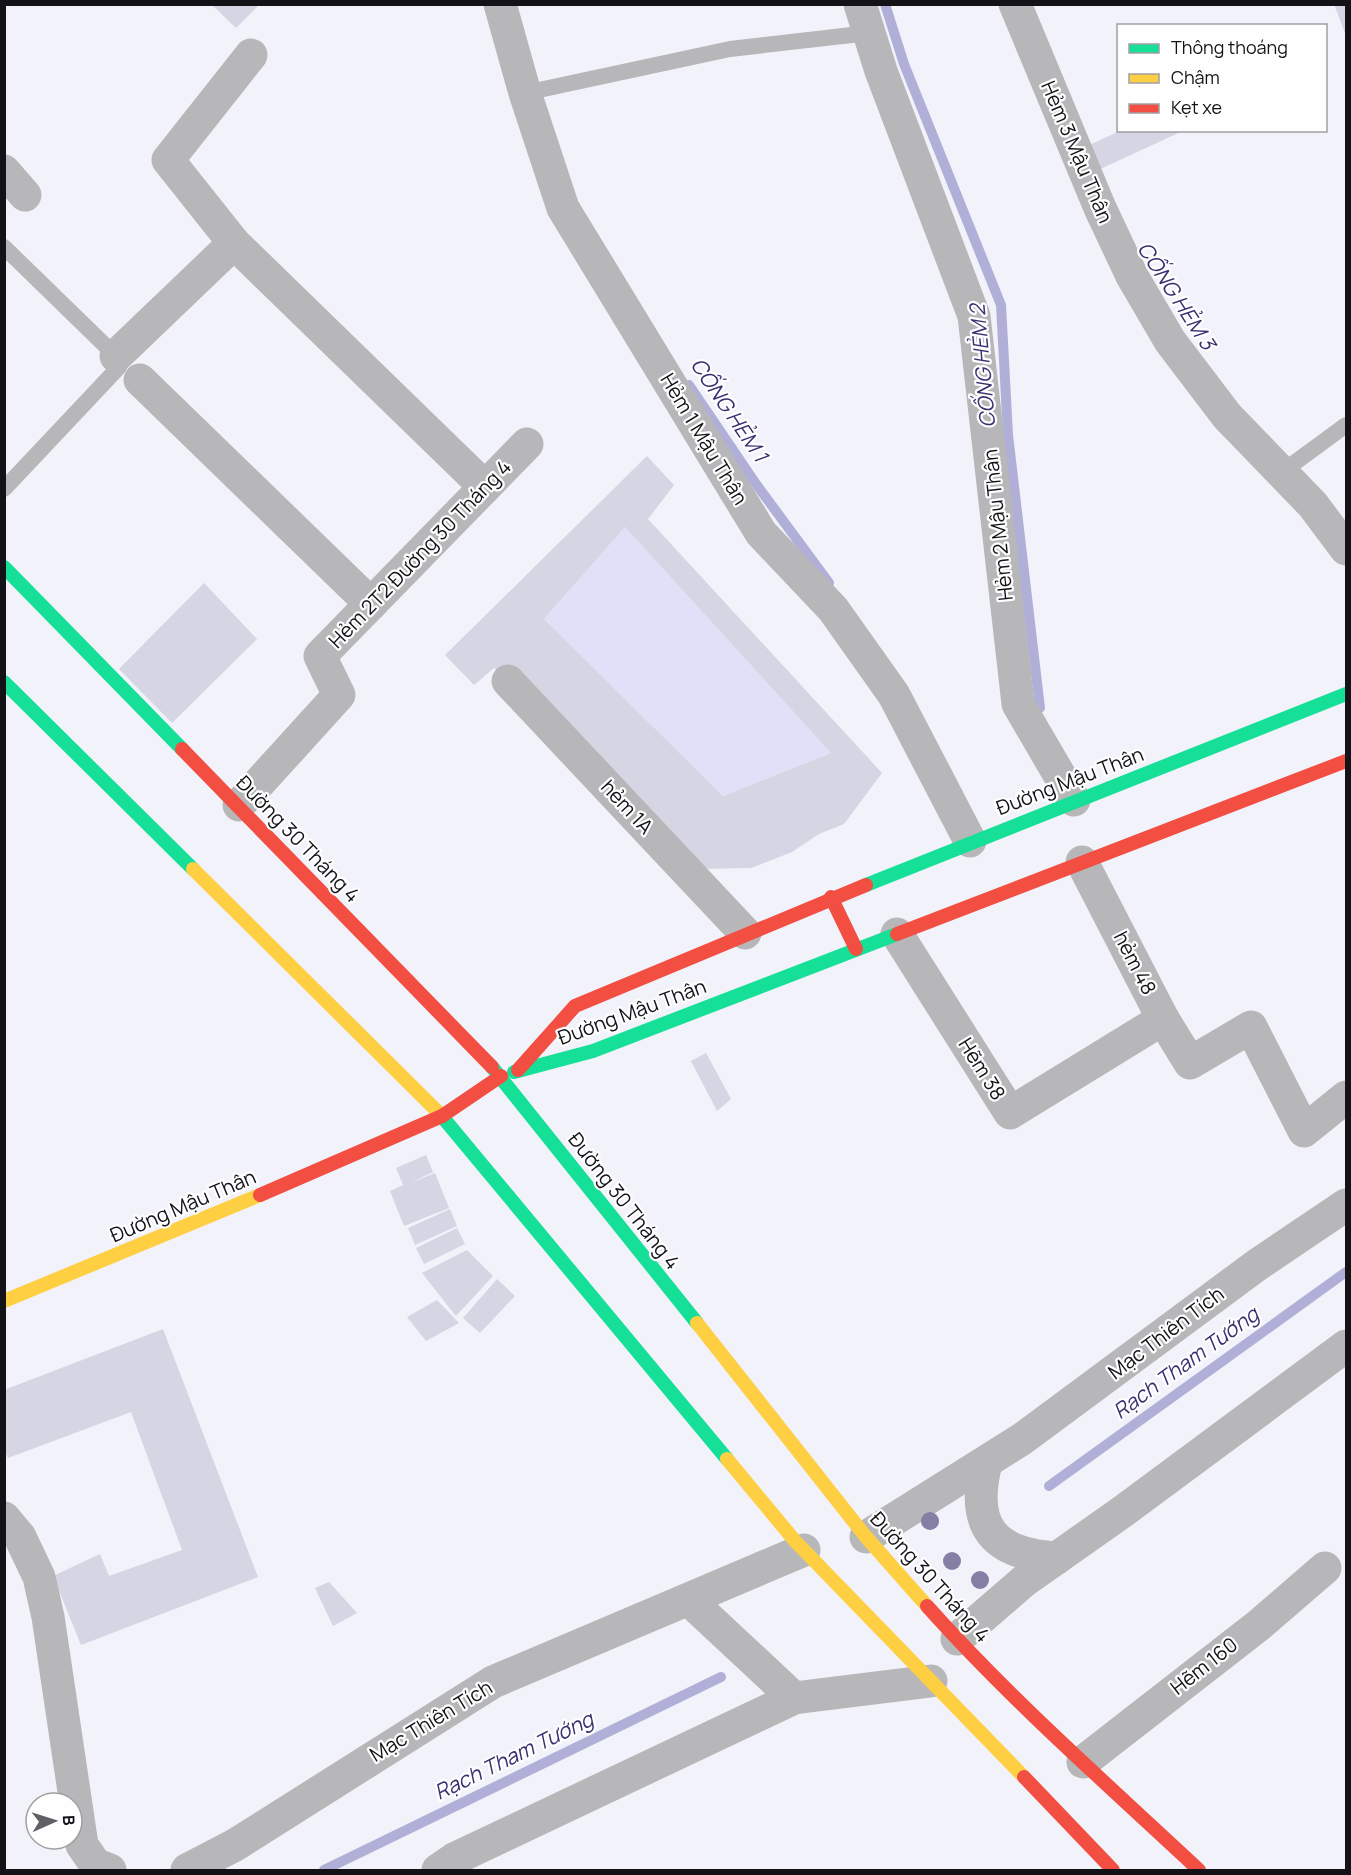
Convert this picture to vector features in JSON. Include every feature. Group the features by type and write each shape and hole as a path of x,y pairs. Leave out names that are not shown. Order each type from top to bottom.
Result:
{"main road":[{"name":"Đường 30 Tháng 4","path":"4,567 239,805 501,1076 866,1537 957,1639 1083,1762 1200,1870"},
{"path":"4,682 442,1116 804,1550 1113,1870"},
{"name":"Đường Mậu Thân","path":"518,1070 575,1006 970,840 1347,694"},
{"name":"Đường Mậu Thân","path":"4,1301 127,1252 442,1116 501,1076 592,1051 1347,761"},
{"path":"831,897 856,949"}],"street":[{"name":"Hẻm 1 Mậu Thân","path":"500,4 535,91 563,208 761,533 834,609 894,694 970,840"},
{"name":"Hẻm 3 Mậu Thân","path":"1015,4 1100,208 1132,276 1170,341 1227,416 1313,505 1347,549"},
{"name":"Hẻm 2 Mậu Thân","path":"865,19 974,316 1018,704 1074,800"},
{"path":"251,55 168,160 234,243 485,487"},
{"path":"116,356 234,243"},
{"path":"140,380 371,604"},
{"name":"Hẻm 2T2 Đường 30 Tháng 4","path":"239,805 339,695 320,656 528,444"},
{"name":"hẻm 1A","path":"508,681 745,933"},
{"name":"hẻm 48","path":"1082,862 1164,1019 1190,1062 1251,1027 1304,1131 1347,1097"},
{"name":"Hẽm 38","path":"897,934 1010,1113 1164,1019"},
{"name":"Mạc Thiên Tích","path":"866,1537 1022,1439 1257,1265 1347,1205"},
{"path":"957,1639 1024,1581 1250,1419 1347,1346"},
{"path":"986,1462 980,1487 981,1512 993,1538 1010,1549 1031,1556 1057,1558"},
{"path":"4,1518 20,1537 39,1577 48,1617 82,1845 94,1864 110,1870"},
{"name":"Mạc Thiên Tích","path":"188,1870 235,1845 493,1682 690,1601 804,1550"},
{"name":"Hẽm 160","path":"1083,1762 1259,1625 1325,1568"},
{"path":"690,1601 794,1698"},
{"path":"438,1870 465,1854 794,1698 931,1681"}],"lane":[{"path":"535,91 865,19"},
{"path":"4,247 116,356 119,367 4,489"},
{"path":"1282,472 1347,425"}],"shaded area":[{"path":"625,527 831,753 723,796 544,619"}],"building":[{"path":"1334,4 1346,4 1346,36"},
{"path":"212,5 259,5 236,28"},
{"path":"1118,132 1181,132 1096,171 1085,147"},
{"path":"647,456 674,485 648,519 882,773 844,824 819,834 792,852 751,868 698,869 494,668 474,685 445,655","holes":["625,527 831,753 723,796 544,619"]},
{"path":"204,583 257,639 172,723 119,669"},
{"path":"706,1053 731,1099 717,1111 691,1061"},
{"path":"426,1155 433,1172 410,1183 435,1173 449,1208 404,1226 390,1191 403,1185 396,1168"},
{"path":"450,1209 457,1226 415,1245 408,1228"},
{"path":"457,1228 465,1244 424,1264 416,1248"},
{"path":"467,1250 493,1276 456,1316 422,1273"},
{"path":"497,1279 515,1296 480,1333 463,1318"},
{"path":"437,1300 459,1323 426,1341 407,1317"},
{"path":"163,1329 258,1577 81,1645 53,1576 100,1554 109,1576 182,1550 131,1412 8,1458 4,1450 4,1390"},
{"path":"329,1582 357,1613 333,1626 315,1588"}],"waterway":[{"name":"CỐNG HẺM 2","path":"885,4 904,64 1001,305 1008,435 1040,708"},
{"name":"CỐNG HẺM 1","path":"689,385 756,484 829,583"},
{"name":"Rạch Tham Tướng","path":"1049,1486 1346,1272"},
{"name":"Rạch Tham Tướng","path":"324,1870 721,1677"}],"traffic: fast":[{"path":"4,567 182,749"},
{"path":"4,682 193,869"},
{"path":"866,885 1346,694"},
{"path":"514,1072 593,1051 897,934"},
{"path":"492,1067 697,1323"},
{"path":"440,1114 727,1459"}],"traffic: slow":[{"path":"193,869 440,1114"},
{"path":"4,1301 260,1195"},
{"path":"697,1323 866,1537 927,1606"},
{"path":"727,1459 795,1541 1024,1777"}],"traffic: jam":[{"path":"182,749 492,1067"},
{"path":"897,934 1346,761"},
{"path":"518,1070 575,1006 866,885"},
{"path":"831,897 856,949"},
{"path":"442,1116 501,1076"},
{"path":"260,1195 442,1116"},
{"path":"927,1606 992,1675 1199,1870"},
{"path":"1024,1777 1113,1870"}],"water label":[{"name":"CỐNG HẺM 3","path":"1176,296"}]}
